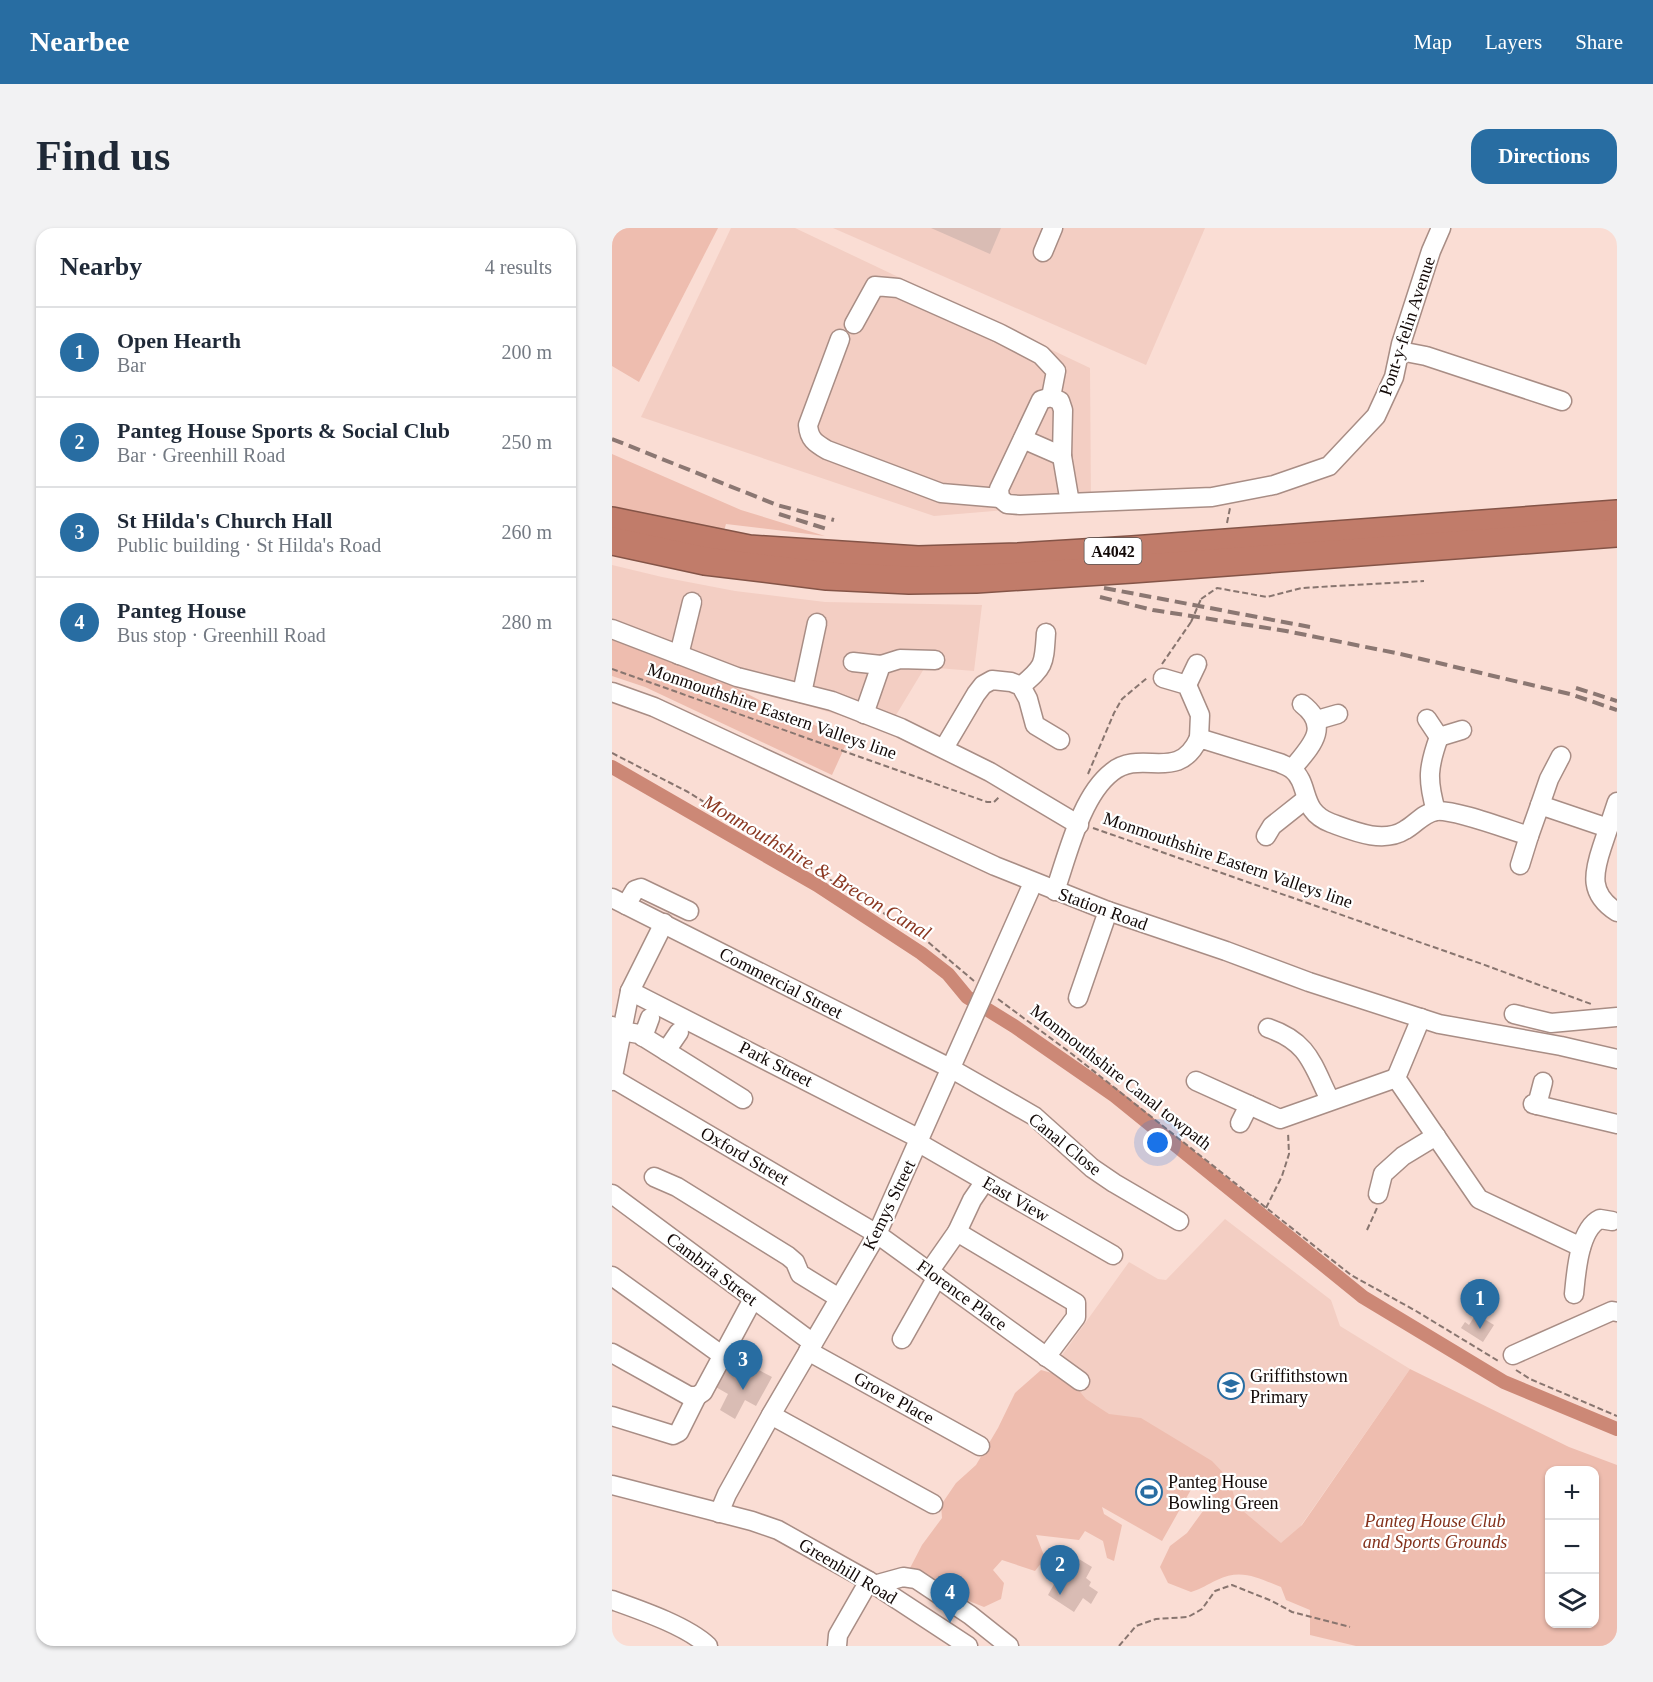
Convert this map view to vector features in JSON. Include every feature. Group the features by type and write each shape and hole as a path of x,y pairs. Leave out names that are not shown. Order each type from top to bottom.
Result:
{"highway":[{"name":"A4042","path":"612,521 749,549 918,560 1132,550 1617,514"},
{"name":"A4042","path":"612,541 705,561 827,576 909,580 976,579 1132,569 1617,533"}],"street":[{"path":"1043,252 1053,228"},
{"name":"Pont-y-felin Avenue","path":"840,339 808,425 808,435 826,450 941,493 1000,498 1007,504 1212,497 1274,485 1329,466 1376,416 1394,377 1431,251 1441,228"},
{"path":"854,324 875,286 898,288 999,333 1041,355 1056,371 1051,397"},
{"path":"1400,351 1426,356 1562,401"},
{"path":"1000,498 999,489 1041,400 1051,397 1060,401 1063,410 1062,456 1070,503"},
{"path":"1023,439 1062,456"},
{"path":"679,655 692,602"},
{"path":"802,693 817,623"},
{"path":"612,629 737,677 832,701 901,728 944,748 1085,826"},
{"path":"1021,686 1036,674 1043,664 1046,633"},
{"path":"853,662 881,665 900,659 935,660"},
{"path":"1187,686 1197,664"},
{"path":"864,714 881,665"},
{"path":"1055,891 1085,826 1086,795 1113,771 1127,765 1140,762 1172,763 1183,759 1194,749 1199,738 1200,715 1187,686 1157,675"},
{"path":"944,748 983,685 992,680 1017,683 1021,686 1028,699 1035,725 1060,740"},
{"name":"Station Road","path":"612,692 654,707 1033,883 1108,911 1309,982 1439,1024 1561,1046 1617,1059"},
{"path":"1292,769 1316,735 1317,720 1302,704"},
{"path":"1317,720 1338,714"},
{"path":"1427,719 1439,737"},
{"path":"1439,737 1462,730"},
{"path":"1436,812 1429,769 1439,737"},
{"path":"1199,738 1280,763 1292,769 1300,779 1309,807 1329,822 1378,836 1399,834 1423,816 1436,812 1451,812 1529,837"},
{"path":"1520,865 1549,779 1554,757"},
{"path":"1266,836 1272,826 1306,799"},
{"path":"1617,802 1594,872 1596,887 1602,900 1617,912"},
{"path":"1540,805 1608,828"},
{"name":"Kemys Street","path":"720,1514 727,1494 771,1415 877,1234 1033,883"},
{"path":"619,902 641,888 689,911"},
{"name":"Commercial Street","path":"619,902 950,1068"},
{"path":"1078,998 1108,911"},
{"path":"612,1079 616,1029 630,991 664,923"},
{"name":"Park Street","path":"630,991 920,1141"},
{"path":"1514,1014 1551,1023 1617,1017"},
{"path":"643,1037 651,1018"},
{"path":"1196,1081 1280,1119 1396,1078 1421,1018"},
{"path":"1268,1028 1288,1027 1305,1050 1330,1100"},
{"path":"616,1029 643,1037 666,1051 730,1081 743,1099"},
{"path":"666,1051 679,1032"},
{"name":"Canal Close","path":"950,1068 1034,1116 1092,1168 1179,1221"},
{"path":"1396,1078 1479,1199 1581,1247"},
{"name":"Oxford Street","path":"612,1079 877,1234"},
{"path":"1543,1082 1535,1105 1617,1124"},
{"path":"1240,1124 1249,1105"},
{"path":"1378,1194 1377,1171 1436,1136"},
{"name":"East View","path":"920,1141 1113,1255"},
{"path":"654,1178 677,1187 788,1256 795,1262 800,1274 839,1298"},
{"path":"902,1339 933,1274 972,1200 985,1181"},
{"name":"Cambria Street","path":"612,1194 753,1299 810,1347"},
{"path":"1574,1294 1576,1267 1581,1247 1591,1226 1597,1220 1612,1221"},
{"path":"957,1232 1076,1303 1076,1317 1046,1357"},
{"name":"Florence Place","path":"877,1234 1080,1381"},
{"path":"612,1276 723,1356"},
{"path":"612,1416 673,1435 679,1432 753,1299"},
{"path":"1510,1362 1612,1311 1617,1312"},
{"name":"Grove Place","path":"810,1347 980,1446"},
{"path":"612,1353 689,1396 697,1396"},
{"path":"771,1415 933,1504"},
{"name":"Greenhill Road","path":"612,1485 752,1521 778,1530 872,1583 968,1646"},
{"path":"837,1646 838,1635 872,1583 903,1577 916,1579 1009,1646"},
{"path":"612,1600 661,1620 692,1635 708,1646"}],"path":[{"path":"1086,795 1086,781 1114,712 1122,699 1157,675 1191,622 1201,599 1217,588 1267,597 1302,588 1424,581"},
{"name":"Monmouthshire Eastern Valleys line","path":"612,669 987,802 994,802 1005,792 1009,783"},
{"name":"Monmouthshire Canal towpath","path":"612,753 688,792 928,942 985,992 1072,1054 1351,1275 1510,1362 1530,1379 1617,1416"},
{"name":"Monmouthshire Eastern Valleys line","path":"1085,826 1599,1006"},
{"path":"1266,1208 1282,1176 1289,1154 1288,1126 1284,1117"},
{"path":"1367,1230 1379,1203 1378,1194"},
{"path":"1119,1646 1136,1626 1156,1619 1188,1617 1202,1609 1215,1591 1232,1585 1272,1601 1292,1612 1350,1627"}],"shaded area":[{"path":"731,228 795,228 1090,368 1091,503 934,516 641,417"},
{"path":"833,228 1205,228 1146,365"},
{"path":"612,565 735,591 825,602 982,605 974,671 925,667 887,730 715,677 612,640"},
{"name":"Griffithstown Primary","path":"1225,1219 1331,1300 1340,1326 1410,1369 1284,1550 1216,1504 1219,1481 1124,1431 1050,1372 1129,1262 1158,1279 1166,1280"}],"green space":[{"path":"612,228 718,228 639,382 612,366"},
{"path":"612,454 741,510 825,536 726,524 723,534 612,508"},
{"path":"612,640 715,677 765,703 848,740 832,775 645,687 612,676"},
{"name":"Panteg House Club and Sports Grounds","path":"1410,1369 1569,1447 1617,1465 1617,1646 1356,1646 1310,1635 1310,1610 1286,1600 1281,1587 1257,1578 1242,1575 1226,1576 1191,1592 1168,1583 1160,1567 1170,1546 1187,1533 1211,1500 1210,1486 1197,1479 1162,1541 1102,1507 1104,1514 1122,1525 1114,1561 1107,1558 1103,1541 1085,1531 1079,1540 1036,1535 1045,1558 1035,1571 1002,1560 993,1570 1004,1583 1001,1599 984,1607 941,1590 909,1570 922,1545 942,1518 941,1505 956,1483 976,1465 1015,1393 1041,1370 1059,1375 1072,1382 1086,1399 1109,1414 1141,1418 1212,1461 1229,1479 1237,1506 1281,1543 1302,1525"}],"building":[{"path":"931,228 1001,228 990,254"},
{"path":"1476,1314 1494,1325 1483,1342 1461,1328 1465,1322 1469,1325"},
{"path":"731,1355 772,1377 756,1406 745,1400 735,1419 720,1410 728,1394 714,1386"},
{"path":"1061,1548 1092,1567 1086,1578 1091,1582 1089,1586 1098,1592 1091,1604 1083,1598 1074,1612 1048,1595 1057,1579 1062,1582 1066,1575 1050,1565"}],"waterway":[{"name":"Monmouthshire & Brecon Canal","path":"612,767 817,885 921,953 948,974 967,997 1014,1026 1115,1096 1363,1297 1504,1382 1617,1429"}],"railway":[{"path":"612,439 777,505 834,520"},
{"path":"779,514 830,530"},
{"path":"1104,588 1310,627"},
{"path":"1100,597 1153,610 1286,631 1396,653 1570,694 1617,710"},
{"path":"1576,688 1617,701"}],"place":[{"name":"Open Hearth","path":"1480,1329"},
{"name":"Griffithstown Primary","path":"1231,1386"},
{"name":"St Hilda's Church Hall","path":"743,1390"},
{"name":"Panteg House Bowling Green","path":"1149,1492"},
{"name":"Panteg House Sports & Social Club","path":"1060,1595"},
{"name":"Panteg House","path":"950,1623"}]}
